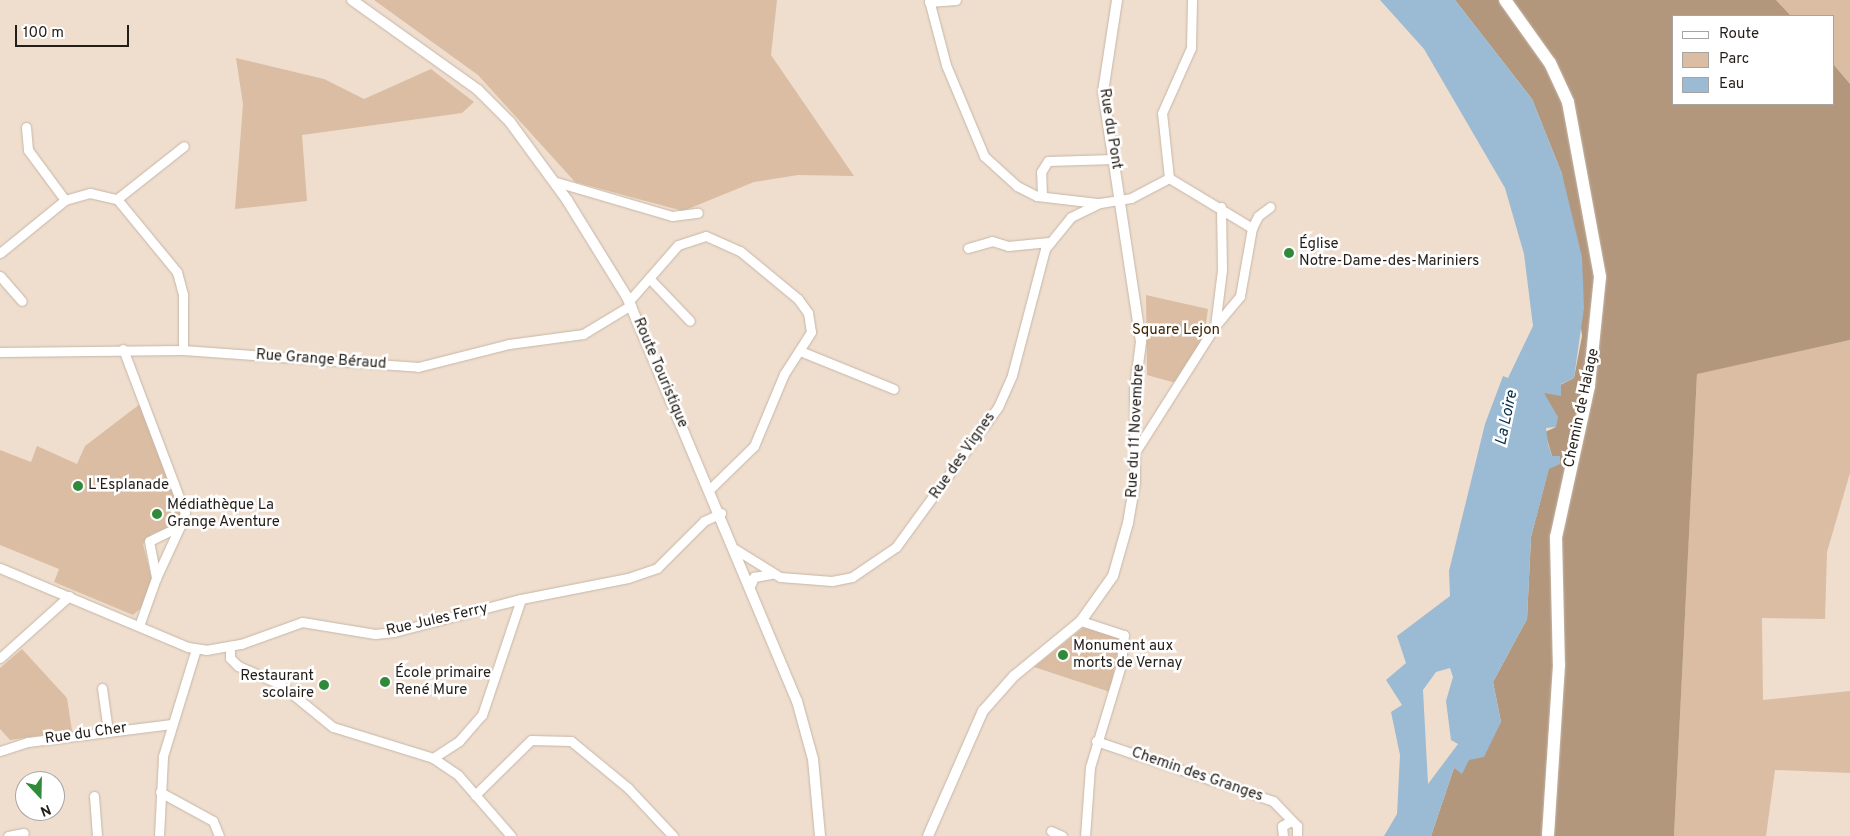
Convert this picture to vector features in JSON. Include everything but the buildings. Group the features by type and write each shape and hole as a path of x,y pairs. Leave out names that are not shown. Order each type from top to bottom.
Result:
{"main road":[{"name":"Chemin de Halage","path":"1505,0 1550,62 1568,102 1600,277 1589,386 1556,537 1559,664 1548,836"}],"street":[{"name":"Route Touristique","path":"352,0 478,90 510,122 553,180 630,303 751,584 797,701 813,759 820,836"},
{"path":"956,0 929,1 946,66 984,156 1017,186 1042,196 1100,203"},
{"name":"Rue du Pont","path":"1118,0 1103,80 1114,159 1122,199"},
{"path":"1192,0 1191,48 1162,113 1169,178 1221,207 1252,228"},
{"path":"26,127 28,150 65,200"},
{"path":"117,199 184,146"},
{"path":"1042,196 1041,172 1048,161 1114,159"},
{"name":"Rue des Vignes","path":"735,549 772,574 806,581 852,577 896,547 915,526 998,406 1012,375 1049,242 1071,216 1100,203 1122,199 1169,178"},
{"path":"553,180 672,216 698,213"},
{"path":"0,253 65,200 90,193 117,199 177,272 183,295 183,350"},
{"name":"Rue du 11 Novembre","path":"928,836 960,755 984,711 1014,676 1081,621 1113,576 1128,523 1137,450 1139,314 1122,199"},
{"path":"1215,326 1222,270 1221,207"},
{"path":"1137,450 1215,326 1240,296 1252,228 1258,216 1270,207"},
{"name":"Rue Grange Béraud","path":"0,352 124,349 183,350 418,367 509,344 583,334 630,303 678,245 698,237 725,242 798,299 808,313 811,332 784,374 754,446 710,489"},
{"path":"968,248 992,241 1008,246 1049,242"},
{"path":"0,276 22,301"},
{"path":"649,278 690,321"},
{"path":"124,349 183,502 185,513 156,578 139,626"},
{"path":"800,350 894,389"},
{"name":"Rue Jules Ferry","path":"0,568 196,648 230,647 302,622 375,634 394,632 521,599 650,571 668,560 704,521 721,514"},
{"path":"156,578 149,541 180,526"},
{"path":"751,584 754,577 772,574"},
{"path":"0,658 69,596"},
{"path":"433,758 459,741 482,715 521,599"},
{"path":"1081,621 1124,635 1121,665 1096,741 1085,836"},
{"path":"230,647 230,658 238,666 280,684 332,727 433,758 458,775 511,836"},
{"path":"159,836 160,792 172,724 196,648"},
{"path":"102,688 108,731"},
{"name":"Rue du Cher","path":"0,751 108,731 172,724"},
{"path":"475,795 531,740 571,741 653,811 672,836"},
{"name":"Chemin des Granges","path":"1096,741 1269,799 1290,822 1297,826 1297,836"},
{"path":"160,792 213,821 220,836"},
{"path":"94,796 97,836"},
{"path":"1282,836 1282,826 1290,822"},
{"path":"1051,831 1062,836"},
{"path":"8,836 24,833"}],"green space":[{"path":"374,0 777,0 771,55 854,176 798,175 754,182 683,211 575,182 478,75"},
{"path":"1776,0 1850,0 1850,84 1835,66 1835,15 1790,15"},
{"path":"236,58 324,79 364,99 431,69 474,102 462,113 302,135 307,201 235,209 243,104"},
{"name":"Square Lejon","path":"1146,295 1208,309 1206,323 1211,325 1176,383 1147,375"},
{"path":"1850,340 1850,473 1827,552 1825,619 1762,618 1763,700 1850,691 1850,773 1775,770 1766,836 1674,836 1697,373"},
{"path":"140,404 181,512 174,525 152,534 143,544 152,580 141,608 133,615 54,582 59,569 0,545 0,450 31,462 37,446 77,464 85,446"},
{"path":"1084,627 1120,638 1110,692 1034,667"},
{"path":"22,649 67,698 72,731 10,740 0,729 0,668"}],"shaded area":[{"path":"1455,0 1776,0 1790,15 1672,15 1672,105 1835,105 1835,66 1850,84 1850,340 1697,374 1674,836 1431,836 1454,768 1469,760 1501,722 1493,682 1527,619 1531,537 1552,456 1545,432 1556,427 1544,393 1574,378 1582,336 1562,174 1532,99"}],"water":[{"name":"La Loire","path":"1380,0 1455,0 1532,99 1562,174 1582,257 1584,308 1574,378 1561,384 1561,396 1544,393 1558,417 1556,427 1546,428 1552,456 1560,456 1560,464 1549,469 1531,537 1527,619 1493,682 1501,722 1484,757 1469,760 1462,774 1454,768 1431,836 1384,836 1397,814 1400,755 1391,712 1402,705 1386,680 1406,663 1397,636 1450,596 1449,571 1485,424 1503,376 1508,378 1533,326 1524,254 1505,188 1424,49","holes":["1450,668 1453,677 1446,701 1451,740 1458,744 1428,784 1423,690 1436,672"]}],"place":[{"name":"Église Notre-Dame-des-Mariniers","path":"1289,253"},
{"name":"L'Esplanade","path":"78,486"},
{"name":"Médiathèque La Grange Aventure","path":"157,514"},
{"name":"Monument aux morts de Vernay","path":"1063,655"},
{"name":"École primaire René Mure","path":"385,682"},
{"name":"Restaurant scolaire","path":"324,685"}]}
